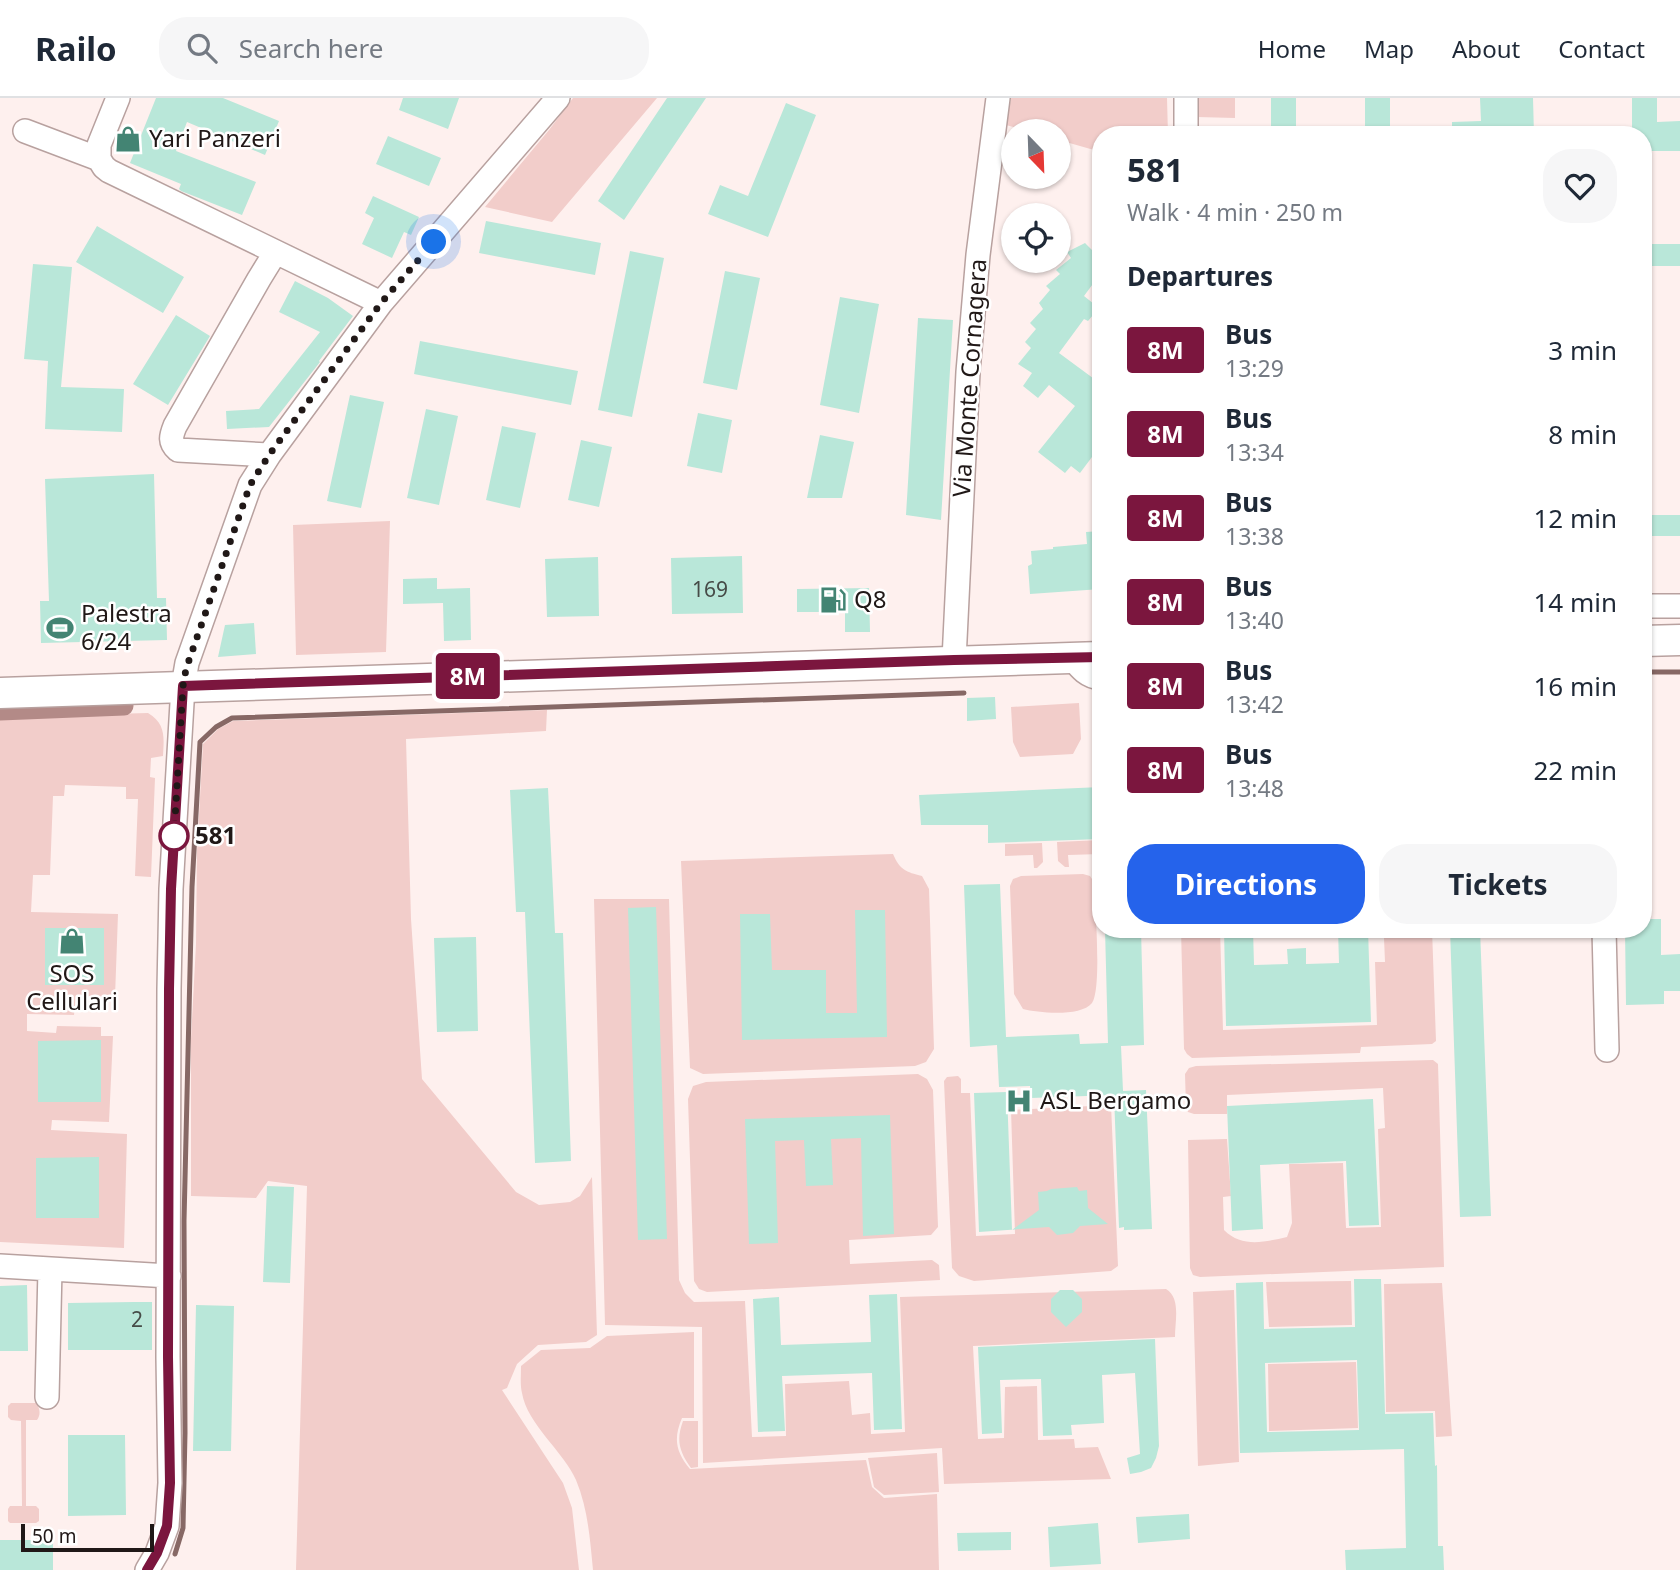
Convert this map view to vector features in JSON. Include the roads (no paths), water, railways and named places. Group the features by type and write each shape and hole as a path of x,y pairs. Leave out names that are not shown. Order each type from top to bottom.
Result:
{"main road":[{"path":"1652,641 1680,640"},
{"path":"0,693 954,660 1086,658"}],"street":[{"path":"118,98 99,145 99,159 109,171 381,303"},
{"name":"Via Monte Cornagera","path":"954,660 968,372 978,255 998,98"},
{"path":"1186,98 1186,126"},
{"path":"147,1570 167,1526 170,1483 170,926 183,686 187,663 250,485 269,455 381,303 548,100"},
{"path":"25,131 99,159"},
{"path":"269,455 178,450 173,446 171,438 175,426 275,253"},
{"path":"1652,606 1680,606"},
{"path":"1086,658 1083,671 1092,676"},
{"path":"1604,938 1607,1050"},
{"path":"0,1266 169,1276"},
{"path":"47,1397 50,1269"}],"waterway":[{"path":"1652,672 1680,672"},
{"path":"175,1554 183,1528 184,1221 192,887 200,742 216,727 232,718 964,693"},
{"path":"0,711 124,706"}],"place":[{"name":"Yari Panzeri","path":"128,139"},
{"name":"Q8","path":"833,600"},
{"name":"Palestra 6/24","path":"60,628"},
{"name":"581","path":"174,836"},
{"name":"SOS Cellulari","path":"72,941"},
{"name":"ASL Bergamo","path":"1019,1101"}]}
